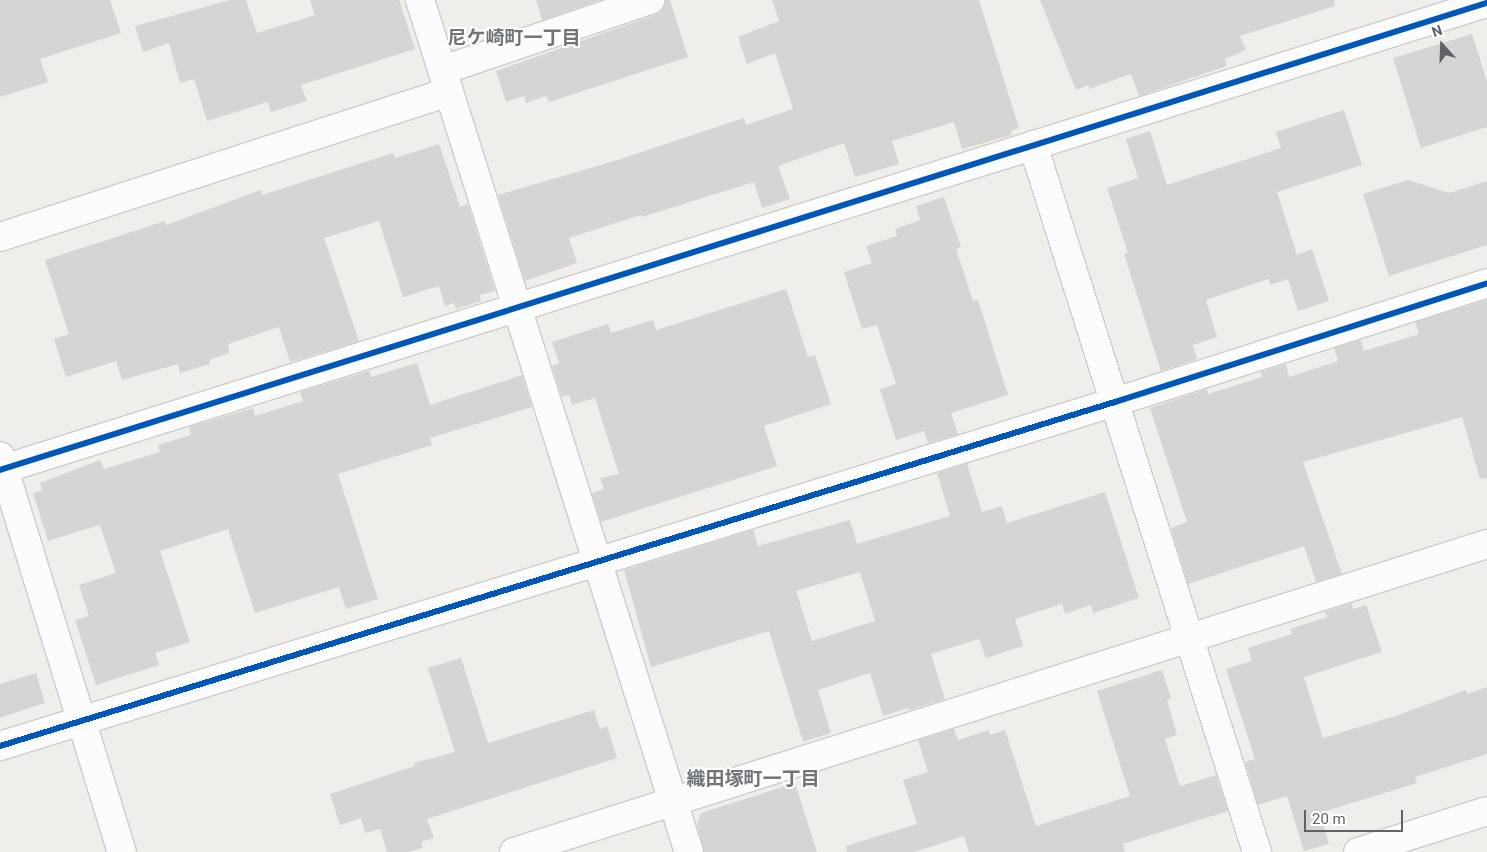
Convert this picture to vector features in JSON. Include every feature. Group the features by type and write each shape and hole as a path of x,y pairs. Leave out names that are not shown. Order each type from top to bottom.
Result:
{"street":[{"path":"420,0 690,852"},
{"path":"0,237 446,81 650,0"},
{"path":"122,852 1,465 518,307 1487,3"},
{"path":"1033,145 1257,852"},
{"path":"0,746 597,559 1115,402 1487,283"},
{"path":"514,852 1487,544"},
{"path":"1358,852 1487,812"}],"building":[{"path":"0,0 110,0 121,33 40,59 48,82 0,97"},
{"path":"230,0 246,0 257,33 315,15 310,0 399,0 415,49 301,85 307,101 271,112 268,102 207,121 194,79 180,83 169,43 143,52 135,26"},
{"path":"536,0 601,0 542,20"},
{"path":"665,0 670,0 688,57 549,102 546,96 526,103 524,96 506,102 496,71 655,15 662,10"},
{"path":"772,0 979,0 1019,128 1011,131 1012,135 962,149 954,122 892,141 899,164 855,177 844,143 778,166 790,199 762,208 754,182 642,217 641,215 569,238 577,263 525,281 498,195 621,159 744,118 746,125 793,109 775,53 747,64 738,37 779,21"},
{"path":"1040,0 1334,0 1335,6 1240,36 1246,50 1225,59 1227,66 1139,96 1131,74 1089,89 1088,85 1076,90"},
{"path":"1472,34 1487,82 1487,127 1421,148 1393,58"},
{"path":"1344,110 1362,165 1277,192 1297,255 1312,249 1329,301 1298,311 1288,279 1270,285 1269,279 1206,300 1217,337 1193,345 1197,359 1161,371 1124,254 1128,253 1107,188 1138,178 1126,139 1150,131 1167,185 1281,148 1276,132"},
{"path":"439,144 460,207 468,204 495,291 480,295 481,301 456,309 454,303 445,306 439,286 403,297 379,221 324,238 359,341 290,362 279,327 228,344 229,353 209,360 210,364 180,373 178,364 122,380 116,361 66,377 54,339 69,334 45,260 165,221 166,225 261,190 262,195 393,153 395,158"},
{"path":"1408,180 1449,193 1487,181 1487,245 1389,276 1363,194"},
{"path":"944,197 961,247 956,249 973,301 978,300 1008,395 951,413 958,434 928,443 924,431 896,440 880,389 896,384 877,325 862,329 844,272 872,263 866,246 897,236 895,229 920,220 916,206"},
{"path":"786,289 808,357 815,355 831,404 764,426 777,466 601,522 592,493 604,489 600,478 619,474 595,398 572,405 569,395 562,397 552,366 559,363 552,342 608,324 611,333 653,320 656,330"},
{"path":"1487,300 1487,478 1480,479 1462,417 1303,462 1342,574 1316,582 1304,546 1188,584 1171,528 1187,522 1150,408 1207,389 1208,394 1262,377 1261,372 1286,364 1289,377 1338,361 1334,348 1361,340 1364,351 1419,334 1415,322"},
{"path":"417,363 430,405 522,375 532,407 430,438 432,445 338,474 378,599 346,609 339,587 255,613 228,529 160,551 190,642 155,653 159,665 96,685 75,620 89,616 79,585 116,573 100,525 48,541 33,493 42,490 40,483 100,460 104,469 160,452 158,445 191,435 189,427 253,408 255,416 303,401 300,392 369,371 371,377"},
{"path":"967,464 982,512 1002,506 1007,523 1105,492 1139,598 1093,613 1091,605 1065,614 1062,604 1015,619 1023,646 986,658 979,639 931,654 945,699 909,710 908,708 883,716 870,673 818,690 831,733 803,742 769,631 651,667 624,570 753,530 758,546 850,520 857,544 950,516 937,473","holes":["860,572 875,621 812,641 796,591"]},
{"path":"1352,603 1353,609 1366,605 1382,652 1304,677 1323,738 1398,715 1466,690 1467,694 1487,687 1487,754 1415,777 1417,783 1320,813 1329,844 1304,851 1287,796 1258,805 1245,762 1255,759 1226,669 1252,661 1248,648 1292,634 1290,629 1327,617 1325,612"},
{"path":"461,658 488,743 594,710 600,729 607,726 617,758 427,819 434,838 421,842 423,848 408,852 387,852 380,829 365,833 361,818 340,825 330,794 415,766 414,763 455,752 428,668"},
{"path":"1162,670 1171,698 1167,700 1177,735 1165,739 1180,786 1216,775 1228,811 1123,844 1125,852 969,852 964,836 914,852 847,852 846,846 917,824 903,780 928,772 918,740 954,729 958,740 989,730 990,735 1005,730 1036,826 1130,796 1097,691"},
{"path":"36,673 45,703 0,718 0,684"},
{"path":"795,783 817,852 704,852 697,825 701,813"}],"cycle path":[{"path":"0,470 1487,3"},
{"path":"0,746 1115,402 1487,283"}],"district":[{"name":"尼ケ崎町一丁目","path":"514,38"},
{"name":"織田塚町一丁目","path":"753,779"}]}
